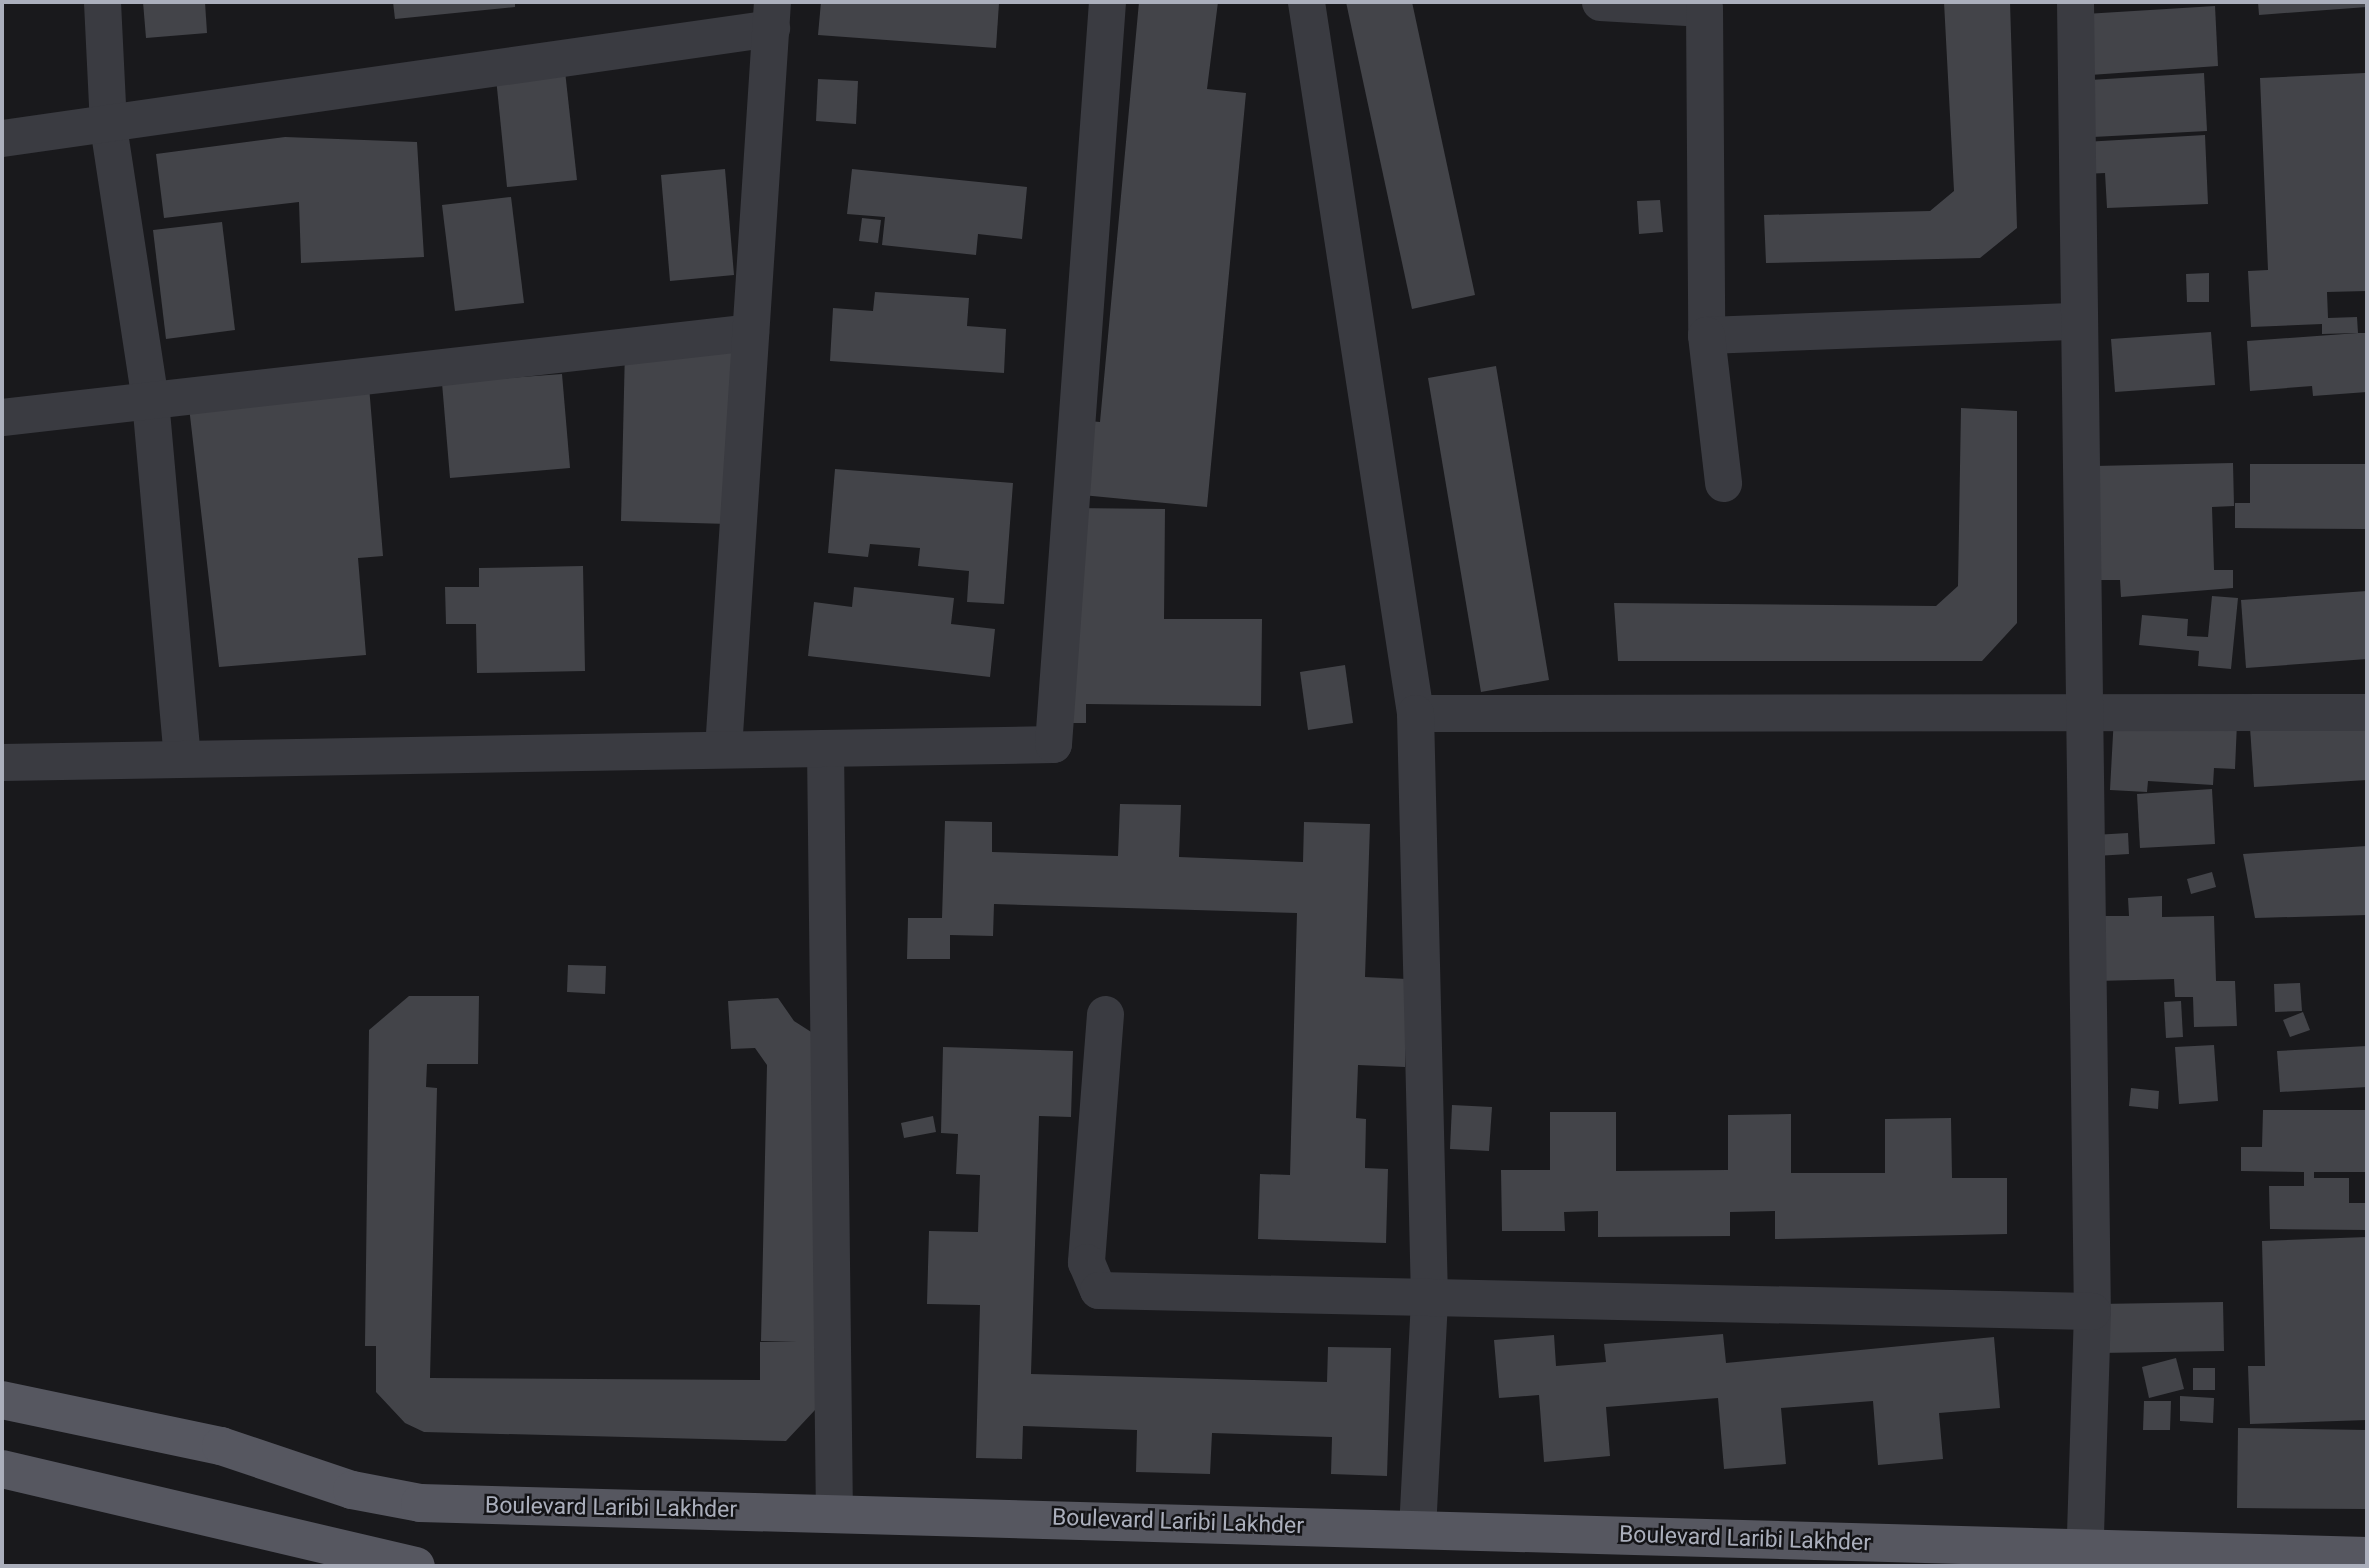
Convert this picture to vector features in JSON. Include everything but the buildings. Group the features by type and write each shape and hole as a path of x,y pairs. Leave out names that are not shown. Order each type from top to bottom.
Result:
{"main road":[{"name":"Boulevard Laribi Lakhder","path":"2,1400 221,1446 352,1489 420,1503 1417,1529 2085,1557 2367,1556"},
{"path":"2,1469 416,1566"}],"street":[{"path":"102,2 108,126 150,400 183,758"},
{"path":"2,762 1053,744 1107,2"},
{"path":"1306,2 1415,713 1429,1300 1417,1529"},
{"path":"1600,2 1704,8 1706,335 1723,483"},
{"path":"2076,2 2077,321 2088,713 2092,1311 2085,1557"},
{"path":"2,138 108,126 771,15 723,749"},
{"path":"1706,335 2077,321"},
{"path":"2,417 750,332"},
{"path":"1415,713 2367,712"},
{"path":"825,748 834,1513"},
{"path":"1105,1014 1086,1262 1098,1290 1429,1300 2092,1311"}]}
